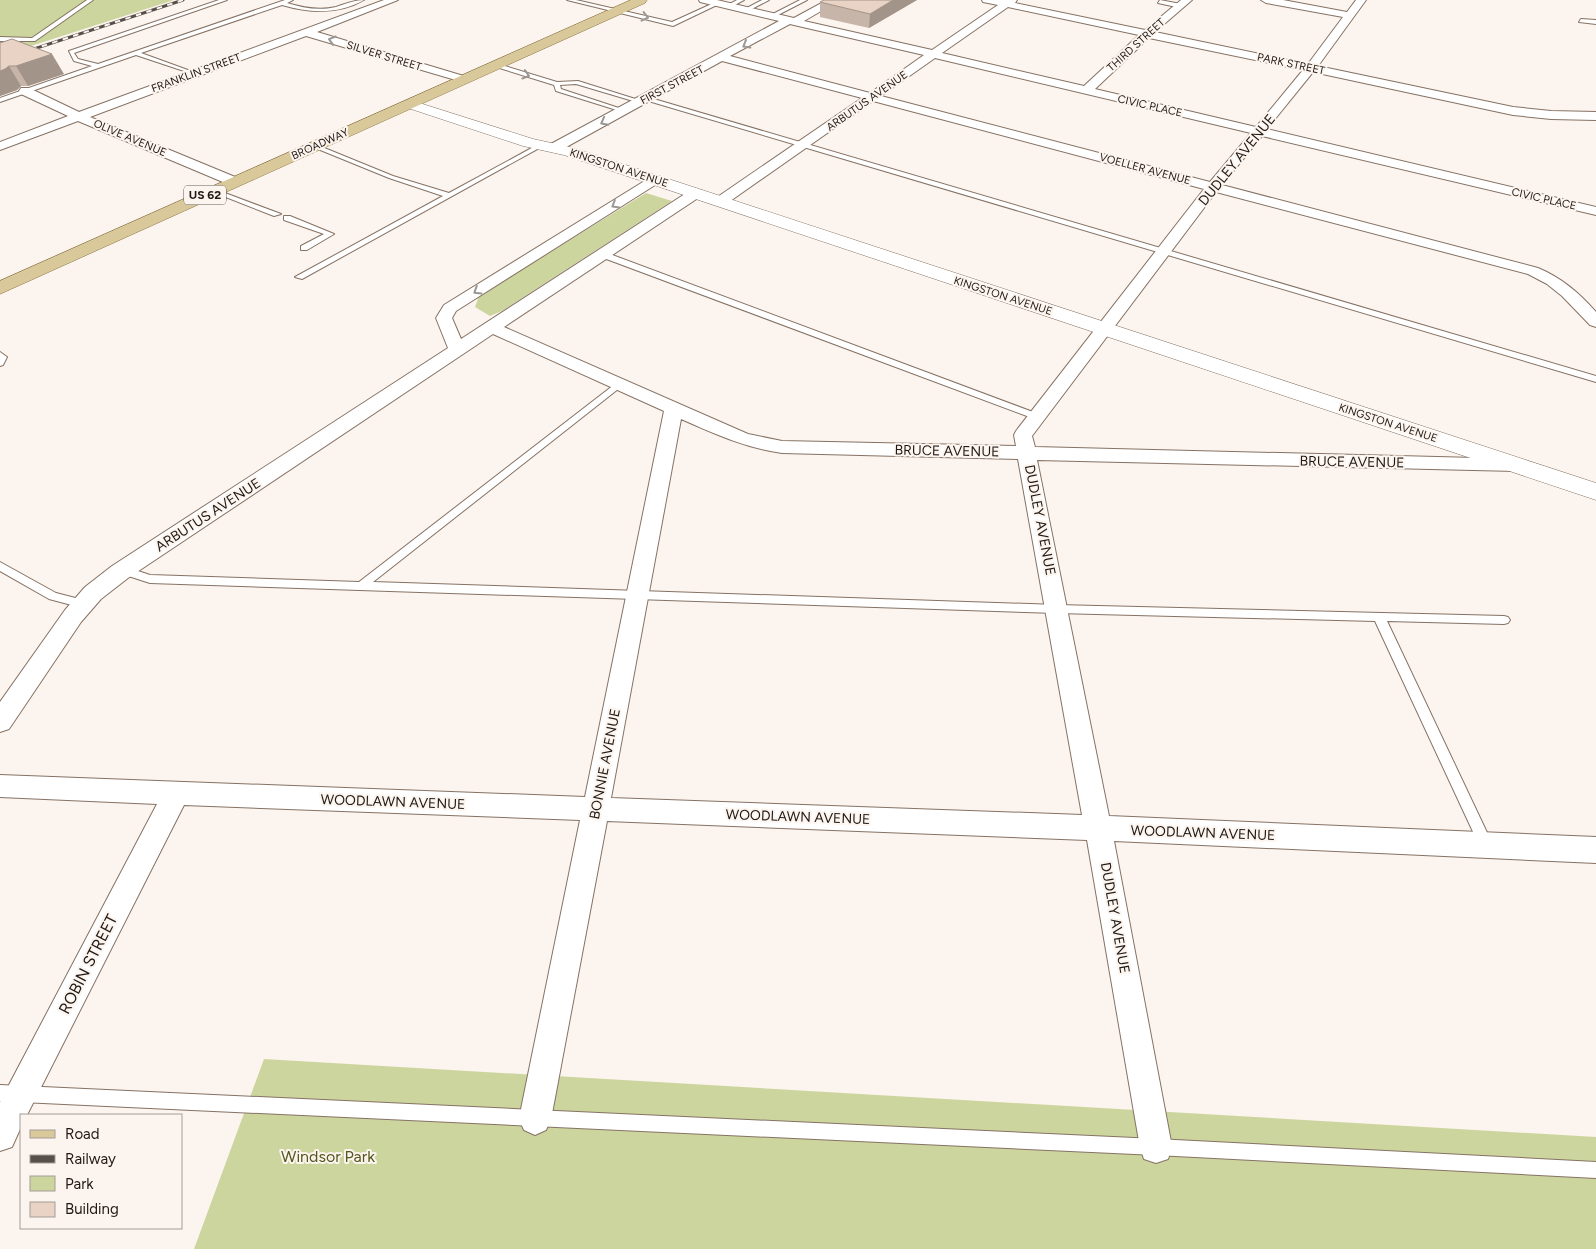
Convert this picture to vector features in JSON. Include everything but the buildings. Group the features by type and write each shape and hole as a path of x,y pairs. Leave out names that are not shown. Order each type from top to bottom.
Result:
{"main road":[{"name":"BROADWAY","path":"0,288 641,0"}],"street":[{"name":"FRANKLIN STREET","path":"0,146 393,0"},
{"name":"CIVIC PLACE","path":"704,0 1596,211"},
{"name":"FIRST STREET","path":"547,147 625,111 792,21 835,0"},
{"name":"PARK STREET","path":"987,0 1009,2 1147,34 1513,111 1551,115 1596,116"},
{"path":"1266,0 1348,15"},
{"name":"DUDLEY AVENUE","path":"1156,1147 1024,435 1106,330 1213,187 1310,68 1361,0"},
{"name":"ARBUTUS AVENUE","path":"721,201 1009,2"},
{"name":"THIRD STREET","path":"1086,91 1147,34 1184,3"},
{"name":"SILVER STREET","path":"305,32 463,79"},
{"name":"VOELLER AVENUE","path":"722,58 1533,271 1551,278 1564,287 1596,322"},
{"name":"OLIVE AVENUE","path":"25,91 235,182"},
{"name":"KINGSTON AVENUE","path":"410,104 547,147 568,151 721,201 1596,492"},
{"path":"458,350 444,318 450,308 656,180"},
{"name":"ARBUTUS AVENUE","path":"0,722 93,592 123,570 696,193"},
{"name":"BRUCE AVENUE","path":"492,328 747,440 782,447 1516,465"},
{"name":"BONNIE AVENUE","path":"535,1119 674,408"},
{"name":"WOODLAWN AVENUE","path":"0,786 1098,828 1596,850"},
{"name":"ROBIN STREET","path":"0,1135 11,1093 176,794"}],"lane":[{"path":"22,47 90,0"},
{"path":"97,66 76,60 71,52 224,0"},
{"path":"0,100 290,0"},
{"path":"282,3 311,12 324,12 360,0"},
{"path":"570,0 673,24 692,17 718,3"},
{"path":"729,6 741,0"},
{"path":"746,10 766,0"},
{"path":"772,16 804,0"},
{"path":"1160,2 1184,3"},
{"path":"338,8 356,13"},
{"path":"1581,21 1596,22"},
{"path":"0,39 33,40"},
{"path":"136,53 194,74"},
{"path":"494,65 557,84 576,82 645,100 1596,379"},
{"path":"557,84 558,90 625,111"},
{"path":"315,146 391,176 450,196"},
{"path":"299,277 450,196 547,147"},
{"path":"215,191 277,214"},
{"path":"287,218 330,234 304,248"},
{"path":"604,255 1038,417"},
{"path":"0,355 3,357 0,363"},
{"path":"360,586 619,384"},
{"path":"0,566 53,596 84,604"},
{"path":"123,570 150,579 1057,609 1504,620"},
{"path":"1379,617 1486,845"},
{"path":"11,1093 1156,1147 1596,1170"}],"green space":[{"path":"0,0 174,0 0,56"},
{"path":"646,193 672,201 502,311 490,316 475,307 479,296"},
{"name":"Windsor Park","path":"264,1059 1596,1137 1596,1249 194,1249"}],"railway":[{"path":"0,60 183,0"}]}
